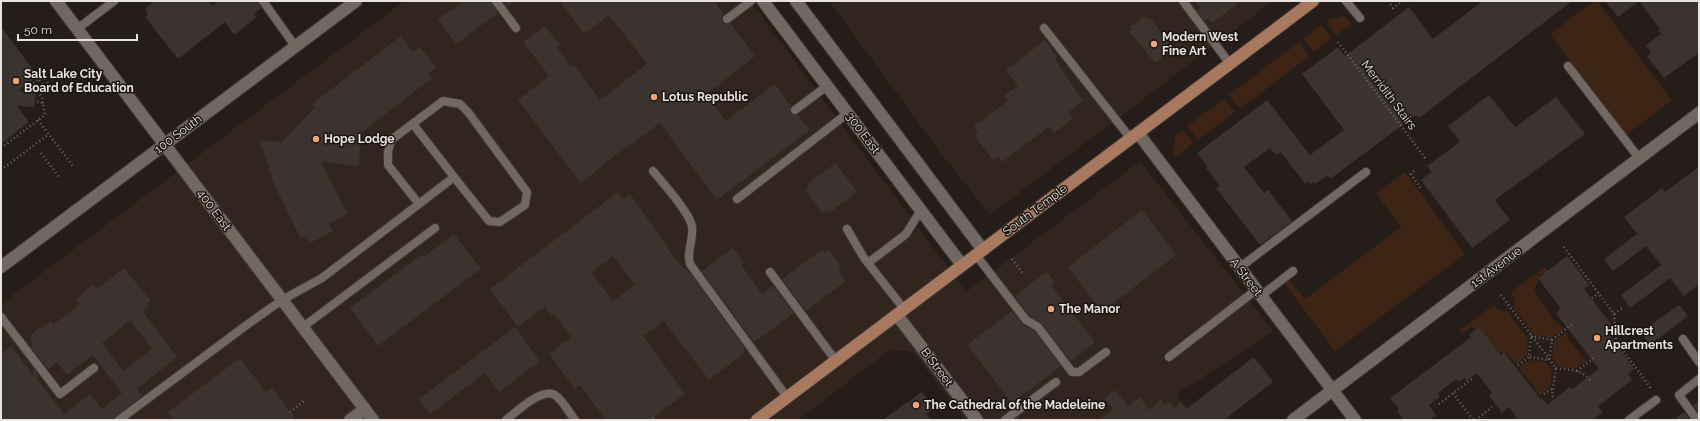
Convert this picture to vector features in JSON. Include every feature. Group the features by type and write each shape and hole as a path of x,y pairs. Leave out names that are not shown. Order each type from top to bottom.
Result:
{"main road":[{"name":"South Temple","path":"757,420 1313,1"}],"street":[{"name":"400 East","path":"56,1 373,420"},
{"name":"100 South","path":"1,267 356,1"},
{"name":"300 East","path":"763,1 962,265"},
{"path":"796,1 980,252"},
{"name":"1st Avenue","path":"1293,420 1699,113"},
{"name":"A Street","path":"1134,136 1239,268 1354,420"},
{"name":"B Street","path":"900,312 977,420"},
{"path":"350,420 365,409"}],"lane":[{"path":"77,29 114,1"},
{"path":"262,1 295,46"},
{"path":"496,1 516,28"},
{"path":"727,19 751,1"},
{"path":"1183,1 1230,64"},
{"path":"1346,1 1360,18"},
{"path":"1044,28 1134,136"},
{"path":"1568,66 1639,158"},
{"path":"794,110 827,86"},
{"path":"414,124 454,178 489,221 500,222 525,205 527,192 460,104 443,101 391,140 388,152 388,165 419,204"},
{"path":"737,199 848,113"},
{"path":"653,171 688,216 692,224 693,231 689,251 690,264 787,397"},
{"path":"1239,268 1366,172"},
{"path":"119,420 282,300 322,278 454,178"},
{"path":"868,263 906,234 920,210"},
{"path":"303,328 435,228"},
{"path":"847,229 900,312"},
{"path":"980,252 1026,320 1038,327 1072,372 1079,372 1106,352"},
{"path":"1169,357 1258,293 1293,271"},
{"path":"770,272 836,360"},
{"path":"1,317 60,394 94,368"},
{"path":"1683,339 1699,362"},
{"path":"1698,420 1679,394 1699,379"},
{"path":"1005,420 1056,382"},
{"path":"506,420 537,396 546,393 554,394 575,420"},
{"path":"1629,420 1655,397"}],"path":[{"path":"1388,1 1393,8 1402,1"},
{"name":"Merridith Stairs","path":"1338,42 1426,159"},
{"path":"1,148 45,115 42,98 32,84 39,80 46,89 50,86 43,76 55,67"},
{"path":"35,101 43,103"},
{"path":"38,120 73,166"},
{"path":"1,170 49,134"},
{"path":"41,153 59,177"},
{"path":"1414,171 1411,174 1422,190"},
{"path":"1564,247 1614,314 1616,341 1655,397"},
{"path":"1012,259 1024,275"},
{"path":"1592,298 1599,293"},
{"path":"1501,295 1556,368 1585,374 1590,380"},
{"path":"1614,314 1622,308"},
{"path":"1549,360 1552,340 1572,324"},
{"path":"1531,336 1552,340"},
{"path":"1529,357 1531,336"},
{"path":"1576,371 1596,356"},
{"path":"1518,365 1529,357 1549,360"},
{"path":"1554,398 1553,388 1556,368"},
{"path":"1439,404 1473,378"},
{"path":"1544,394 1553,388"},
{"path":"1452,393 1474,420 1492,407"},
{"path":"290,412 305,400"}],"shaded area":[{"path":"404,1 750,1 966,292 1140,161 1273,331 1177,394 1194,420 965,420 913,352 890,350 798,420 1,420 1,304"},
{"path":"829,1 1273,1 990,215 940,152"},
{"path":"1594,1 1597,1 1672,100 1626,135 1550,34"},
{"path":"1343,15 1352,24 1336,35 1326,22 1333,17 1337,19"},
{"path":"1321,25 1332,38 1314,52 1303,39"},
{"path":"1299,42 1309,56 1240,109 1229,95"},
{"path":"1224,99 1235,112 1198,140 1187,126"},
{"path":"1183,130 1193,143 1178,156 1174,155 1175,136"},
{"path":"1405,172 1465,254 1335,351 1284,283 1289,280 1305,299 1401,227 1376,193"},
{"path":"1544,267 1549,271 1540,274 1534,291 1554,320 1564,329 1551,338 1534,335 1513,307 1515,300 1510,293"},
{"path":"1494,305 1500,311 1507,311 1528,339 1527,355 1517,364 1506,353 1500,352 1478,330 1471,327 1461,334 1460,332 1461,329"},
{"path":"1567,332 1567,337 1586,361 1575,369 1558,366 1552,357 1554,341"},
{"path":"1529,360 1545,362 1552,371 1550,387 1540,396 1533,384 1521,372 1519,367"}],"building":[{"path":"155,1 208,1 213,6 219,1 258,1 261,8 254,14 257,17 234,35 225,22 178,59 145,17 148,14 145,9"},
{"path":"464,1 491,1 498,13 456,44 438,19"},
{"path":"503,1 515,1 507,7"},
{"path":"559,1 714,1 724,14 722,19 723,23 730,23 755,56 706,95 726,121 775,84 791,106 791,114 798,115 810,130 717,200 660,123 625,149 624,148 581,183 518,100 549,76 523,42 545,26 560,45 557,47 571,67 574,65 600,100 647,64 609,15 584,34"},
{"path":"1195,1 1241,1 1212,23 1208,18 1205,21 1197,11 1200,8"},
{"path":"1483,1 1572,1 1419,118 1416,115 1330,179 1327,175 1316,184 1314,182 1310,185 1308,181 1305,184 1281,152 1276,155 1270,148 1244,167 1264,193 1268,190 1292,221 1260,245 1216,188 1220,186 1197,153 1267,100 1310,155 1344,130 1302,74 1338,47 1345,56 1409,7 1433,39"},
{"path":"1605,1 1639,1 1618,17"},
{"path":"1639,1 1699,1 1699,53 1664,78 1647,56 1651,52 1646,45 1661,34 1658,30 1660,29"},
{"path":"1145,16 1147,19 1152,20 1173,49 1155,63 1129,31 1132,30 1130,27"},
{"name":"Salt Lake City Board of Education","path":"1,27 38,76 18,91 36,94 34,107 17,106 29,122 1,144"},
{"name":"Hope Lodge","path":"401,36 413,52 420,47 436,67 429,73 432,78 361,133 359,166 321,162 348,214 329,224 333,231 310,243 306,236 301,239 271,178 272,177 260,140 282,142 315,107 312,104"},
{"path":"1045,40 1057,57 1055,59 1083,101 1069,112 1073,119 1054,133 1049,127 1002,162 998,156 993,160 974,135 978,132 974,126 1008,101 1005,95 1018,86 1006,70"},
{"path":"1489,95 1515,127 1556,97 1585,134 1495,200 1510,220 1472,248 1421,180 1432,172 1427,166 1460,142 1448,126"},
{"path":"836,163 857,192 829,213 826,210 822,213 805,190 809,187 807,184"},
{"path":"1699,167 1699,284 1684,296 1670,278 1630,308 1621,295 1661,265 1646,246 1613,271 1604,259 1637,234 1624,217 1662,188 1665,192"},
{"path":"618,192 623,199 630,194 667,246 666,247 684,269 685,268 693,277 745,349 743,351 745,353 709,380 664,321 643,336 685,394 650,420 606,420 580,385 575,389 549,354 571,337 554,314 551,316 545,307 518,327 490,289","holes":["613,256 635,285 613,301 591,273"]},
{"path":"1142,210 1176,255 1102,312 1068,267"},
{"path":"454,234 481,269 378,346 350,308 422,254 424,257"},
{"path":"733,248 744,263 741,265 762,294 773,286 794,313 754,342 702,271"},
{"path":"823,249 825,252 829,250 842,267 838,269 846,281 806,311 782,279"},
{"name":"Hillcrest Apartments","path":"1567,256 1589,285 1584,289 1614,328 1608,333 1634,369 1628,374 1632,380 1598,406 1603,412 1592,420 1518,420 1509,407 1502,413 1489,395 1492,393 1477,373 1466,381 1464,378 1459,382 1457,379 1438,393 1440,397 1429,405 1436,415 1429,420 1404,420 1397,411 1399,409 1390,398 1471,337 1469,335 1479,327 1501,355 1504,352 1540,399 1542,398 1547,405 1570,387 1572,389 1599,369 1556,313 1561,309 1538,278"},
{"path":"124,268 151,301 147,304 149,306 143,311 177,357 137,389 142,396 111,420 1,420 1,355 11,346 33,375 33,368 39,376 36,378 64,414 90,394 102,409 122,393 93,355 67,375 57,362 48,369 32,349 31,335 37,329 42,328 51,321 53,325 80,304 76,299 93,285 97,289","holes":["130,320 152,349 123,371 102,343"]},
{"path":"1047,271 1055,282 1051,285 1095,342 1071,361 1042,324 1030,316 1015,296"},
{"path":"1679,305 1688,316 1650,345 1641,332"},
{"path":"1012,311 1022,324 1034,331 1061,366 1012,403 967,345"},
{"path":"515,327 540,361 499,392 485,373 430,414 419,399"},
{"path":"1254,357 1273,382 1224,420 1099,420 1113,409 1104,398 1115,390 1128,406 1140,397 1149,410 1161,400 1164,405 1169,401 1174,408 1181,402 1186,409"},
{"path":"240,358 266,392 272,387 296,420 174,420 168,412"},
{"name":"The Cathedral of the Madeleine","path":"922,392 934,408 926,414 931,420 882,420"},
{"path":"1699,401 1699,413 1693,405"},
{"path":"1684,412 1690,420 1674,420"}],"place":[{"name":"Modern West Fine Art","path":"1154,44"},
{"name":"Salt Lake City Board of Education","path":"16,81"},
{"name":"Lotus Republic","path":"654,97"},
{"name":"Hope Lodge","path":"316,139"},
{"name":"The Manor","path":"1051,309"},
{"name":"Hillcrest Apartments","path":"1597,338"},
{"name":"The Cathedral of the Madeleine","path":"916,405"}]}
